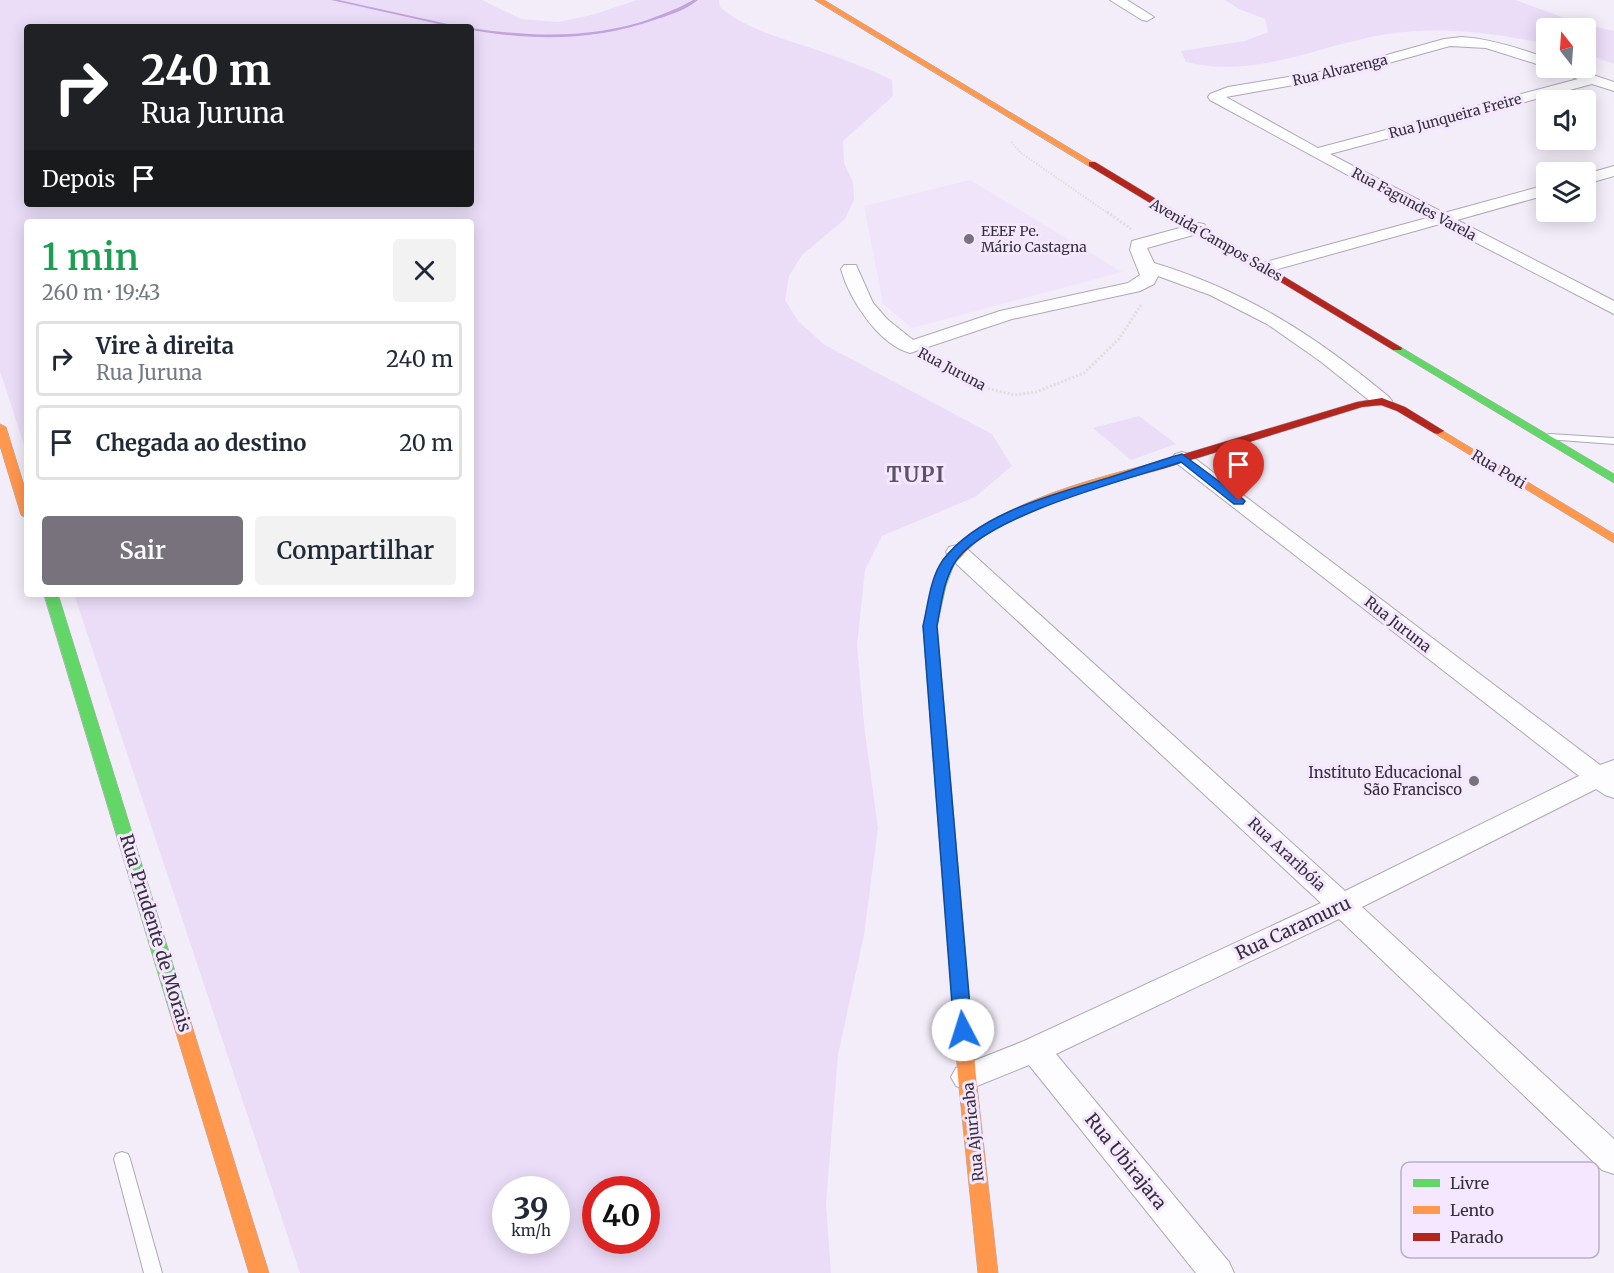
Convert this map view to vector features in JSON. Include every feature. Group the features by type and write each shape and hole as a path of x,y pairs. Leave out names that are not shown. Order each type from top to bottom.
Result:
{"street":[{"name":"Avenida Campos Sales","path":"823,0 1134,192 1198,228 1614,479"},
{"path":"1117,0 1147,17"},
{"name":"Rua Alvarenga","path":"1215,98 1228,91 1338,73 1438,44 1466,41 1499,47 1536,60"},
{"path":"1589,78 1614,87"},
{"name":"Rua Junqueira Freire","path":"1316,153 1595,80"},
{"name":"Rua Fagundes Varela","path":"1215,98 1614,308"},
{"path":"1596,176 1614,171"},
{"path":"1596,179 1614,184"},
{"path":"1264,268 1536,193"},
{"path":"1149,274 1137,248 1140,243 1198,228"},
{"name":"Rua Juruna","path":"850,269 858,297 886,328 910,347"},
{"path":"910,347 1007,315 1113,293 1149,274 1209,286 1263,313 1309,342 1382,401"},
{"name":"Rua Ajuricaba","path":"988,1273 967,1077 930,626 939,585 948,563 975,537 1006,518 1052,499 1361,404 1382,401"},
{"name":"Rua Poti","path":"1382,401 1401,409 1614,539"},
{"path":"0,427 24,505"},
{"name":"Rua Juruna","path":"1182,458 1608,778"},
{"name":"Rua Araribóia","path":"957,552 1342,905 1614,1160"},
{"name":"Rua Prudente de Morais","path":"52,597 259,1273"},
{"name":"Rua Caramuru","path":"967,1077 1035,1050 1608,778"},
{"name":"Rua Ubirajara","path":"1035,1050 1216,1273"}],"lane":[{"path":"1546,437 1614,441"},
{"path":"122,1159 153,1273"}],"path":[{"path":"1018,120 1006,137 1021,153 1148,241"},
{"name":"Rua Juruna","path":"910,347 979,386 1014,395 1036,392 1084,373 1119,339 1149,292 1149,274"}],"shaded area":[{"path":"0,0 482,0 521,19 558,22 592,15 637,0 719,0 720,7 752,27 892,80 893,96 843,141 844,163 853,182 854,200 845,219 802,255 789,276 785,300 799,322 825,345 992,434 1012,466 975,497 882,536 865,570 857,645 865,733 878,828 864,935 838,1055 826,1203 831,1273 300,1273 75,597 474,597 474,219 24,219 24,445 0,371"},
{"path":"1225,0 1516,0 1564,18 1536,18 1536,42 1487,34 1448,31 1408,32 1363,39 1263,64 1238,67 1186,62 1181,51 1245,41 1268,32 1265,19 1239,9"},
{"path":"1596,27 1614,31 1614,64 1596,58"},
{"name":"EEEF Pe. Mário Castagna","path":"970,180 1122,272 912,328 883,304 864,206"},
{"path":"1139,416 1176,444 1131,460 1093,428"}],"waterway":[{"path":"333,0 445,24"},
{"path":"474,30 543,36 592,34 639,24 696,0"}],"traffic: fast":[{"path":"1397,348 1614,479"},
{"path":"944,796 930,626 939,586 949,562"},
{"path":"52,597 179,1013"}],"traffic: slow":[{"path":"819,0 1092,164"},
{"path":"0,427 24,505"},
{"path":"1438,431 1614,539"},
{"path":"949,562 967,543 989,527 1016,513 1075,490 1158,466"},
{"path":"944,796 967,1077 988,1273"},
{"path":"179,1013 259,1273"}],"traffic: jam":[{"path":"1092,164 1397,348"},
{"path":"1158,466 1361,404 1382,401 1401,409 1438,431"}],"place":[{"name":"EEEF Pe. Mário Castagna","path":"969,239"},
{"name":"Instituto Educacional São Francisco","path":"1474,781"}],"district":[{"name":"TUPI","path":"916,474"}],"route":[{"path":"963,1030 930,626 939,585 948,563 975,537 1006,518 1052,499 1182,458 1239,501"}]}
